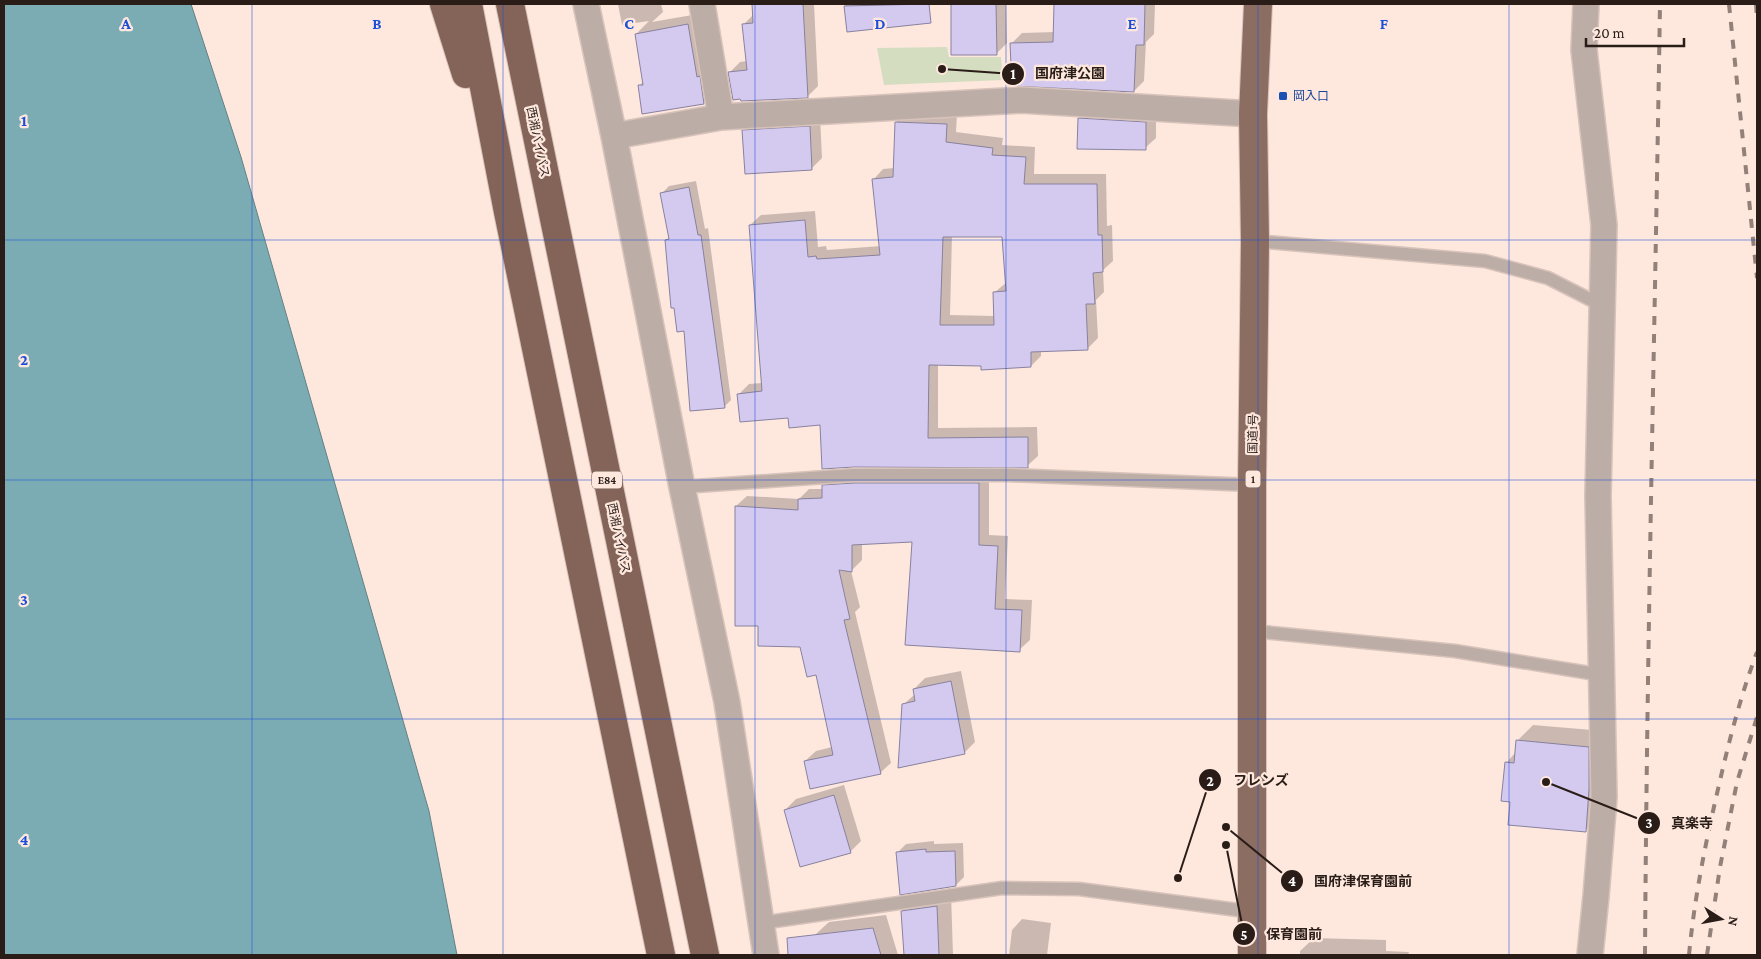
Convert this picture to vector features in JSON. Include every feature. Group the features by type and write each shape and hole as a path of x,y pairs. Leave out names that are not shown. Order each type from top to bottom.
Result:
{"highway":[{"path":"444,4 508,212"},
{"path":"468,4 508,212 662,955"},
{"name":"西湘バイパス","path":"510,4 705,955"},
{"name":"国道1号","path":"1252,955 1252,485 1255,241 1253,114 1258,4"}],"street":[{"path":"586,4 614,136 682,487 727,702 766,955"},
{"path":"702,4 721,116"},
{"path":"1586,4 1584,50 1604,224 1598,496 1604,797 1590,955"},
{"path":"614,136 721,116 1021,100 1253,114"}],"lane":[{"path":"1255,241 1485,260 1548,278 1603,306"},
{"path":"682,487 854,475 1009,475 1252,485"},
{"path":"1253,631 1455,651 1602,675"},
{"path":"761,923 1002,888 1079,889 1253,912"}],"green space":[{"path":"947,47 949,57 1001,57 1003,80 884,85 877,48"}],"water":[{"path":"4,4 191,4 241,157 429,811 457,955 4,955"}],"building":[{"path":"752,4 803,4 808,98 733,100 728,72 747,70 742,24 753,23"},
{"path":"929,4 931,23 847,32 844,6"},
{"path":"951,4 996,4 997,55 951,55"},
{"path":"1054,4 1145,4 1144,45 1136,45 1134,92 1012,86 1010,43 1053,42"},
{"path":"688,24 697,77 700,76 704,104 642,114 638,85 643,85 635,34"},
{"path":"1078,118 1146,122 1146,150 1077,149"},
{"path":"895,122 947,124 946,142 993,148 992,155 1026,157 1024,184 1097,184 1098,235 1102,235 1103,272 1093,273 1095,304 1086,304 1088,350 1031,352 1031,367 981,370 981,366 929,365 928,438 1028,437 1028,468 854,467 822,469 820,425 789,428 788,418 740,422 737,394 762,391 749,225 805,220 808,257 816,256 817,259 880,255 872,179 893,177","holes":["943,237 1002,237 1006,291 993,292 994,325 940,325"]},
{"path":"810,126 812,170 745,174 742,130"},
{"path":"689,187 698,235 701,235 725,408 690,411 684,331 677,332 674,308 671,308 665,240 669,239 660,193"},
{"path":"854,483 979,483 979,545 998,546 995,609 1022,610 1020,652 905,645 912,542 852,545 852,572 839,570 850,619 844,620 881,774 810,789 804,761 833,755 816,675 807,677 800,647 758,646 758,626 735,626 735,506 798,510 798,499 822,498 822,485"},
{"path":"951,681 965,754 898,768 902,704 915,701 913,689"},
{"path":"1516,740 1589,747 1586,832 1508,825 1510,802 1501,801 1505,762 1514,763"},
{"path":"834,795 851,853 800,867 784,810"},
{"path":"926,849 926,852 955,851 956,886 900,895 896,852"},
{"path":"937,906 939,955 904,955 901,911"},
{"path":"873,928 881,955 788,955 787,938"}],"railway":[{"path":"1645,955 1649,598 1660,4"},
{"path":"1729,4 1757,278"},
{"path":"1756,4 1757,20"},
{"path":"1689,955 1697,896 1712,818 1734,725 1757,652"},
{"path":"1707,955 1720,867 1737,782 1757,717"}],"place":[{"name":"国府津公園","path":"942,69"},
{"name":"岡入口","path":"1283,96"},
{"name":"真楽寺","path":"1546,782"},
{"name":"国府津保育園前","path":"1226,827"},
{"name":"保育園前","path":"1226,845"},
{"name":"フレンズ","path":"1178,878"}]}
